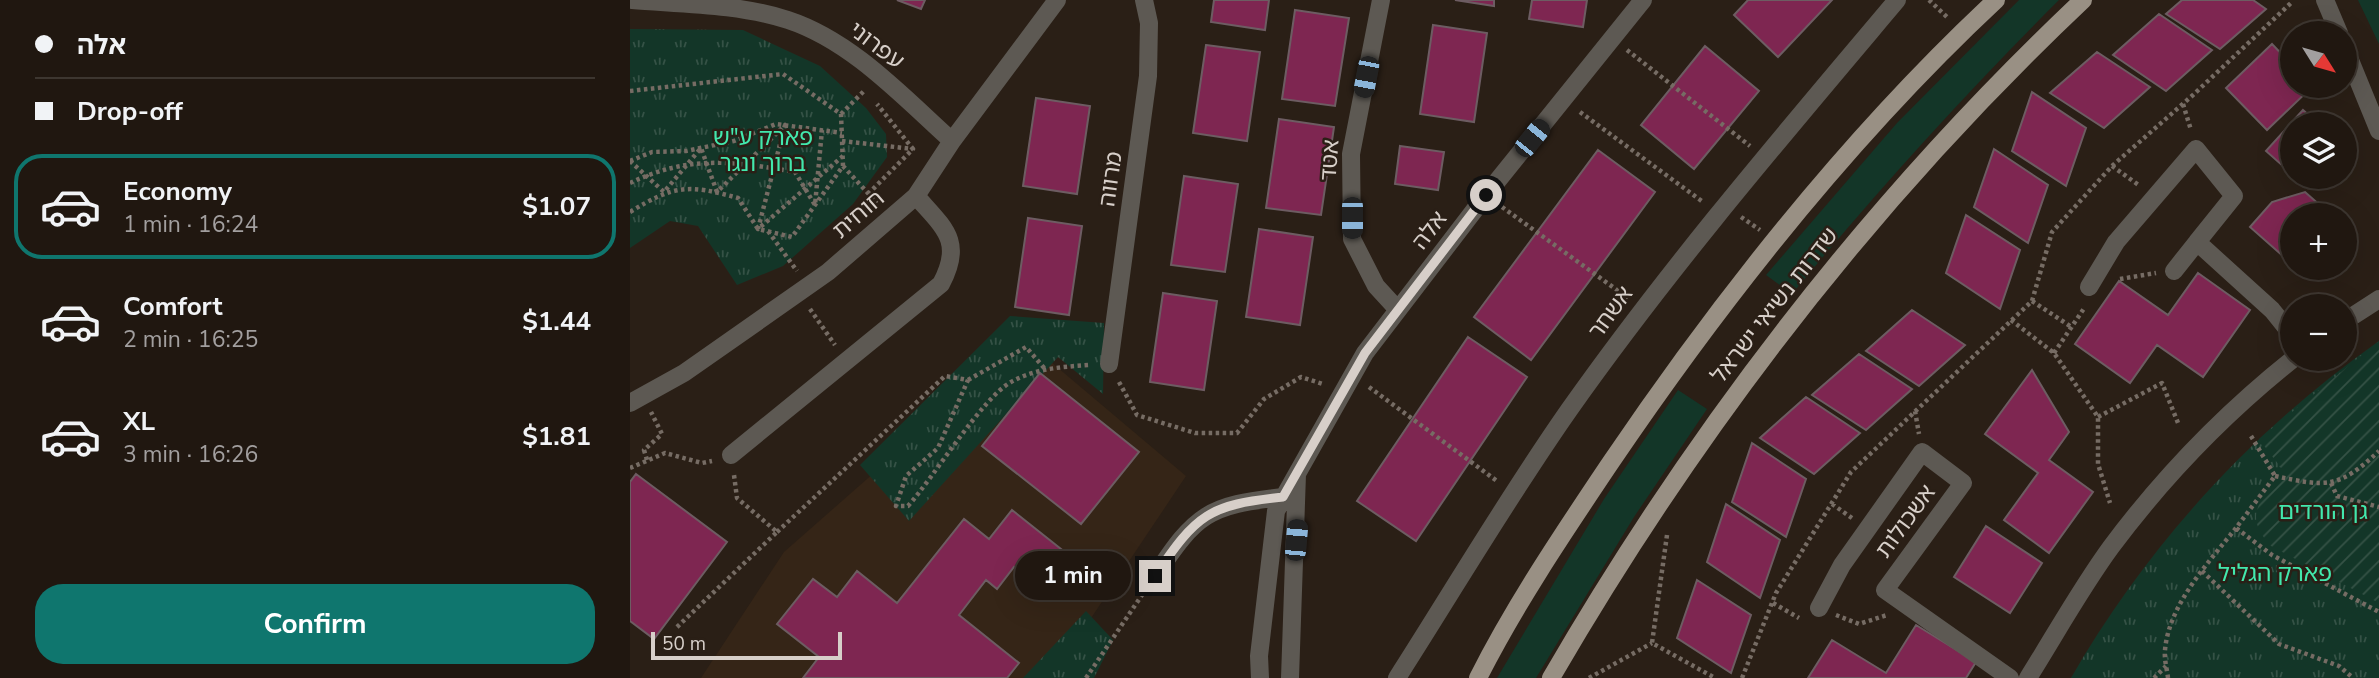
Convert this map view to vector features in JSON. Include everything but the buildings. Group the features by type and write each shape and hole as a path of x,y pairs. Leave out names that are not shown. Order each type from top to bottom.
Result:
{"main road":[{"name":"שדרות נשיאי ישראל","path":"1478,678 1564,532 1654,399 1774,241 1874,124 1996,0"},
{"name":"שדרות נשיאי ישראל","path":"1551,678 1592,608 1673,483 1824,278 1929,154 2006,73 2083,0"}],"street":[{"name":"עפרוני","path":"632,0 729,8 788,20 841,46 879,75 952,141"},
{"name":"חוחית","path":"630,403 684,373 803,290 916,196 952,141 1057,0"},
{"name":"מרווה","path":"1109,364 1149,76 1149,23 1144,0"},
{"name":"אטד","path":"1381,0 1351,154 1352,239 1376,286 1398,310"},
{"name":"אלה","path":"1260,678 1259,656 1276,511 1297,470 1353,375 1398,310 1486,195 1643,0"},
{"name":"אשחר","path":"1396,678 1567,412 1643,309 1720,209 1897,0"},
{"path":"2326,0 2334,21"},
{"path":"2357,77 2379,131"},
{"path":"2089,287 2116,242 2196,149 2234,196 2174,271"},
{"path":"731,455 941,284 953,262 947,232 916,196"},
{"path":"2197,242 2280,320"},
{"path":"2357,313 2379,299"},
{"path":"2028,678 2110,548 2174,468 2241,400 2280,369"},
{"name":"אשכולות","path":"1814,615 1842,565 1922,452 1963,482 1885,590 2010,678"},
{"name":"אלה","path":"1290,678 1297,470"},
{"path":"1155,576 1184,533 1218,508 1283,497"}],"path":[{"path":"1742,678 1773,603 1851,472 2032,301 2052,232 2112,166 2292,2"},
{"path":"1611,38 1765,157"},
{"path":"630,91 783,74 841,114"},
{"path":"842,133 776,124 734,141 701,148 652,152 630,161 664,192 700,188 738,198 758,229 792,237 843,166 843,156 842,141 842,133 841,114 879,75"},
{"path":"866,89 913,149"},
{"path":"1563,99 1720,209 1774,241"},
{"path":"717,192 785,125"},
{"path":"758,229 785,125"},
{"path":"815,205 822,131"},
{"path":"842,141 913,149"},
{"path":"701,148 717,192"},
{"path":"630,212 664,192 701,148"},
{"path":"868,194 913,149"},
{"path":"758,229 843,156"},
{"path":"630,183 685,166 726,161 794,172 815,205"},
{"path":"843,166 891,218"},
{"path":"2112,166 2154,198"},
{"path":"1486,195 1643,309"},
{"path":"768,231 845,361"},
{"path":"2113,284 2125,276 2174,271"},
{"path":"2032,301 2073,328 2054,353"},
{"path":"2011,320 2054,353 2098,417 2098,464 2110,503"},
{"path":"1045,369 1026,346 968,380 938,449 906,476 896,506 908,506 935,476 978,415 1009,383 1045,369 1109,364 1137,415 1195,433 1237,433 1264,399 1301,377 1343,391"},
{"path":"1353,375 1515,494"},
{"path":"677,627 945,376 968,380"},
{"path":"2098,417 2162,383 2178,423"},
{"path":"647,460 644,450 662,434"},
{"path":"2250,436 2275,476 2311,484 2331,483 2354,472 2379,451"},
{"path":"630,468 664,453 702,463 731,455 737,498 777,532"},
{"path":"2168,678 2165,650 2177,611 2202,570 2275,476"},
{"path":"2331,483 2337,496 2379,507"},
{"path":"1653,643 1668,523"},
{"path":"2236,527 2272,555 2379,611"},
{"path":"2202,570 2279,644 2339,666 2353,678"},
{"path":"1086,678 1155,576"},
{"path":"1773,603 1814,615"},
{"path":"1589,678 1653,643"},
{"path":"1653,643 1715,678"},
{"path":"2154,678 2166,665"}],"shaded area":[{"path":"1025,340 1186,476 1051,678 701,678 784,552"}],"green space":[{"path":"2019,0 2059,0 1922,144 1792,294 1766,275 1897,123"},
{"path":"2358,0 2379,0 2379,44"},
{"name":"פארק ע\"ש ברוך ונגר","path":"630,29 743,30 820,66 866,108 886,134 887,157 853,204 783,266 737,285 698,226 670,221 630,248"},
{"path":"1010,316 1104,323 1103,394 1058,357 909,521 860,465"},
{"name":"פארק הגליל","path":"2379,341 2379,678 2071,678 2134,581 2207,493 2246,451 2333,376 2340,371 2357,371 2357,358"},
{"name":"גן הורדים","path":"2379,341 2379,603 2271,546 2257,524 2256,515 2262,498 2282,469 2259,439 2342,371 2357,371 2357,359"},
{"path":"1678,390 1707,409 1634,517 1536,678 1497,678 1604,499"},
{"path":"1086,611 1113,640 1094,678 1023,678"}],"route":[{"path":"1155,576 1184,533 1218,508 1251,500 1283,497 1365,353 1486,195"}]}
